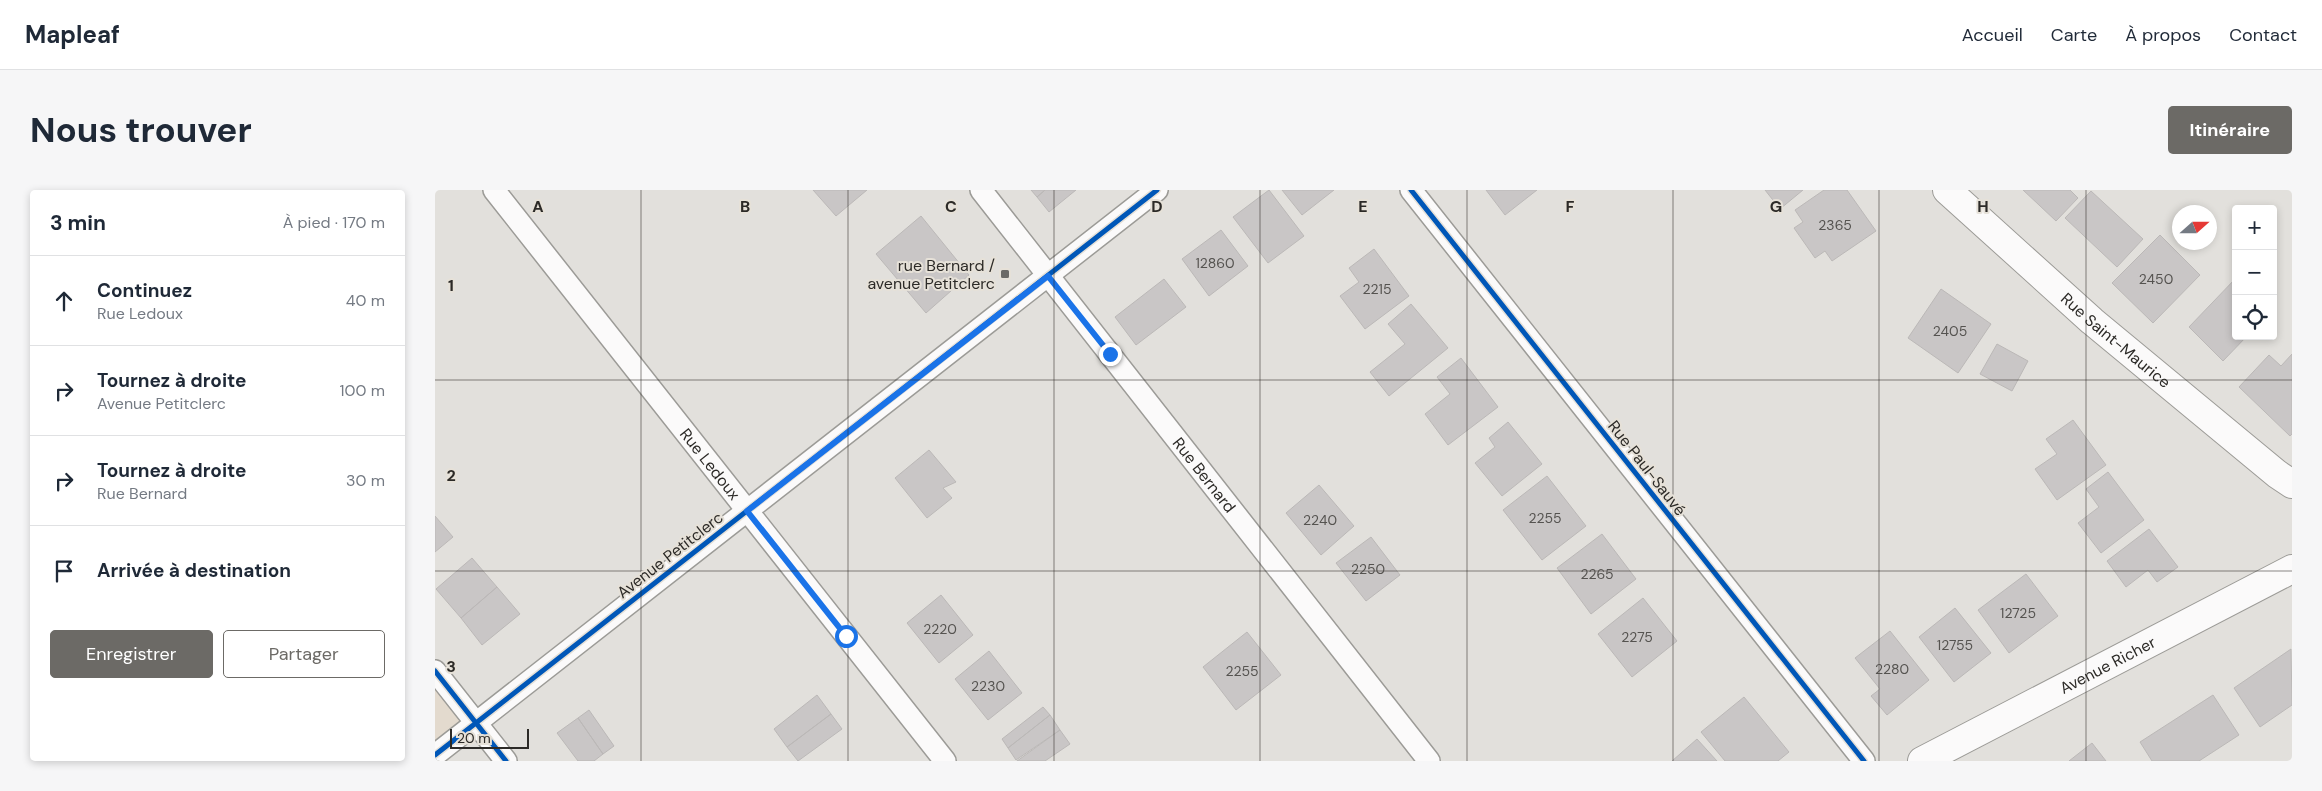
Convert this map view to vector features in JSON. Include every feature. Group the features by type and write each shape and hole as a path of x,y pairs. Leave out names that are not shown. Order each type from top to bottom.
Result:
{"street":[{"name":"Rue Ledoux","path":"494,190 945,761"},
{"name":"Rue Bernard","path":"981,190 1429,761"},
{"name":"Avenue Petitclerc","path":"435,755 1157,190"},
{"name":"Rue Paul-Sauvé","path":"1411,190 1864,761"},
{"name":"Rue Saint-Maurice","path":"1947,190 2092,321 2277,474 2292,484"},
{"name":"Avenue Richer","path":"1922,761 2292,568"},
{"path":"435,671 506,761"}],"shaded area":[{"path":"435,684 470,728 435,755"}],"building":[{"path":"813,190 867,190 836,216"},
{"path":"1031,190 1045,190 1037,197"},
{"path":"1045,190 1076,190 1049,212 1037,197"},
{"path":"1269,190 1304,236 1268,263 1233,217"},
{"path":"1282,190 1334,190 1302,215"},
{"path":"1486,190 1537,190 1505,215"},
{"path":"1765,190 1803,190 1780,209"},
{"path":"1824,190 1847,190 1876,231 1832,261 1825,251 1815,258 1794,228 1803,222 1795,210"},
{"path":"2023,190 2070,190 2078,198 2056,221"},
{"path":"2091,191 2143,239 2117,267 2065,218"},
{"path":"921,216 969,275 926,313 876,254"},
{"path":"1221,230 1248,266 1209,296 1182,259"},
{"path":"2160,235 2172,247 2172,250 2175,250 2200,275 2153,323 2112,283"},
{"path":"1374,249 1409,296 1365,329 1340,296 1359,282 1349,268"},
{"path":"1164,279 1186,307 1136,345 1115,317"},
{"path":"2232,282 2232,340 2243,340 2223,361 2189,327"},
{"path":"1941,289 1991,324 1958,373 1908,338"},
{"path":"1411,304 1448,348 1389,396 1370,372 1405,344 1388,324"},
{"path":"1997,344 2028,361 2012,391 1980,374"},
{"path":"2292,354 2292,434 2290,436 2239,387 2269,355 2281,366"},
{"path":"1461,358 1498,407 1448,445 1425,414 1450,394 1437,377"},
{"path":"2073,420 2106,465 2057,500 2035,469 2057,454 2046,439"},
{"path":"1508,422 1542,464 1502,496 1475,463 1495,447 1489,438"},
{"path":"929,450 956,482 943,488 952,498 927,518 895,478"},
{"path":"2108,472 2144,520 2101,553 2078,523 2099,507 2086,489"},
{"path":"1547,476 1586,526 1542,560 1503,510"},
{"path":"1319,485 1354,526 1321,555 1286,513"},
{"path":"435,516 453,537 435,552"},
{"path":"2149,529 2178,567 2157,582 2148,570 2126,587 2107,561"},
{"path":"1602,534 1636,579 1591,614 1557,568"},
{"path":"1371,537 1400,575 1366,601 1336,563"},
{"path":"472,558 497,587 461,618 436,589"},
{"path":"2026,574 2058,616 2009,653 1978,610"},
{"path":"497,587 520,614 482,645 461,618"},
{"path":"941,595 973,635 939,663 907,623"},
{"path":"1643,598 1677,641 1632,677 1598,634"},
{"path":"1955,608 1991,653 1954,682 1919,637"},
{"path":"1890,631 1929,680 1887,715 1871,696 1880,689 1855,658"},
{"path":"1247,632 1281,675 1236,710 1203,667"},
{"path":"2291,649 2292,705 2260,727 2234,688"},
{"path":"989,651 1022,693 988,720 955,679"},
{"path":"817,695 831,714 787,747 774,729"},
{"path":"2213,695 2239,735 2199,761 2152,761 2140,742"},
{"path":"1744,697 1789,752 1778,761 1725,761 1701,732"},
{"path":"1043,707 1050,715 1008,748 1002,739"},
{"path":"589,710 614,746 603,754 578,718"},
{"path":"831,714 842,729 798,761 787,747"},
{"path":"1050,715 1060,730 1016,760 1008,748"},
{"path":"578,718 603,754 594,761 578,761 557,733"},
{"path":"1060,730 1070,744 1045,761 1017,761"},
{"path":"1697,739 1717,761 1672,761"},
{"path":"2092,743 2106,761 2069,761"}],"cycle path":[{"path":"435,755 1157,190"},
{"path":"1411,190 1864,761"},
{"path":"435,671 506,761"}],"place":[{"name":"rue Bernard / avenue Petitclerc","path":"1005,274"}],"route":[{"path":"846,636 747,511 1048,276 1110,354"}]}
